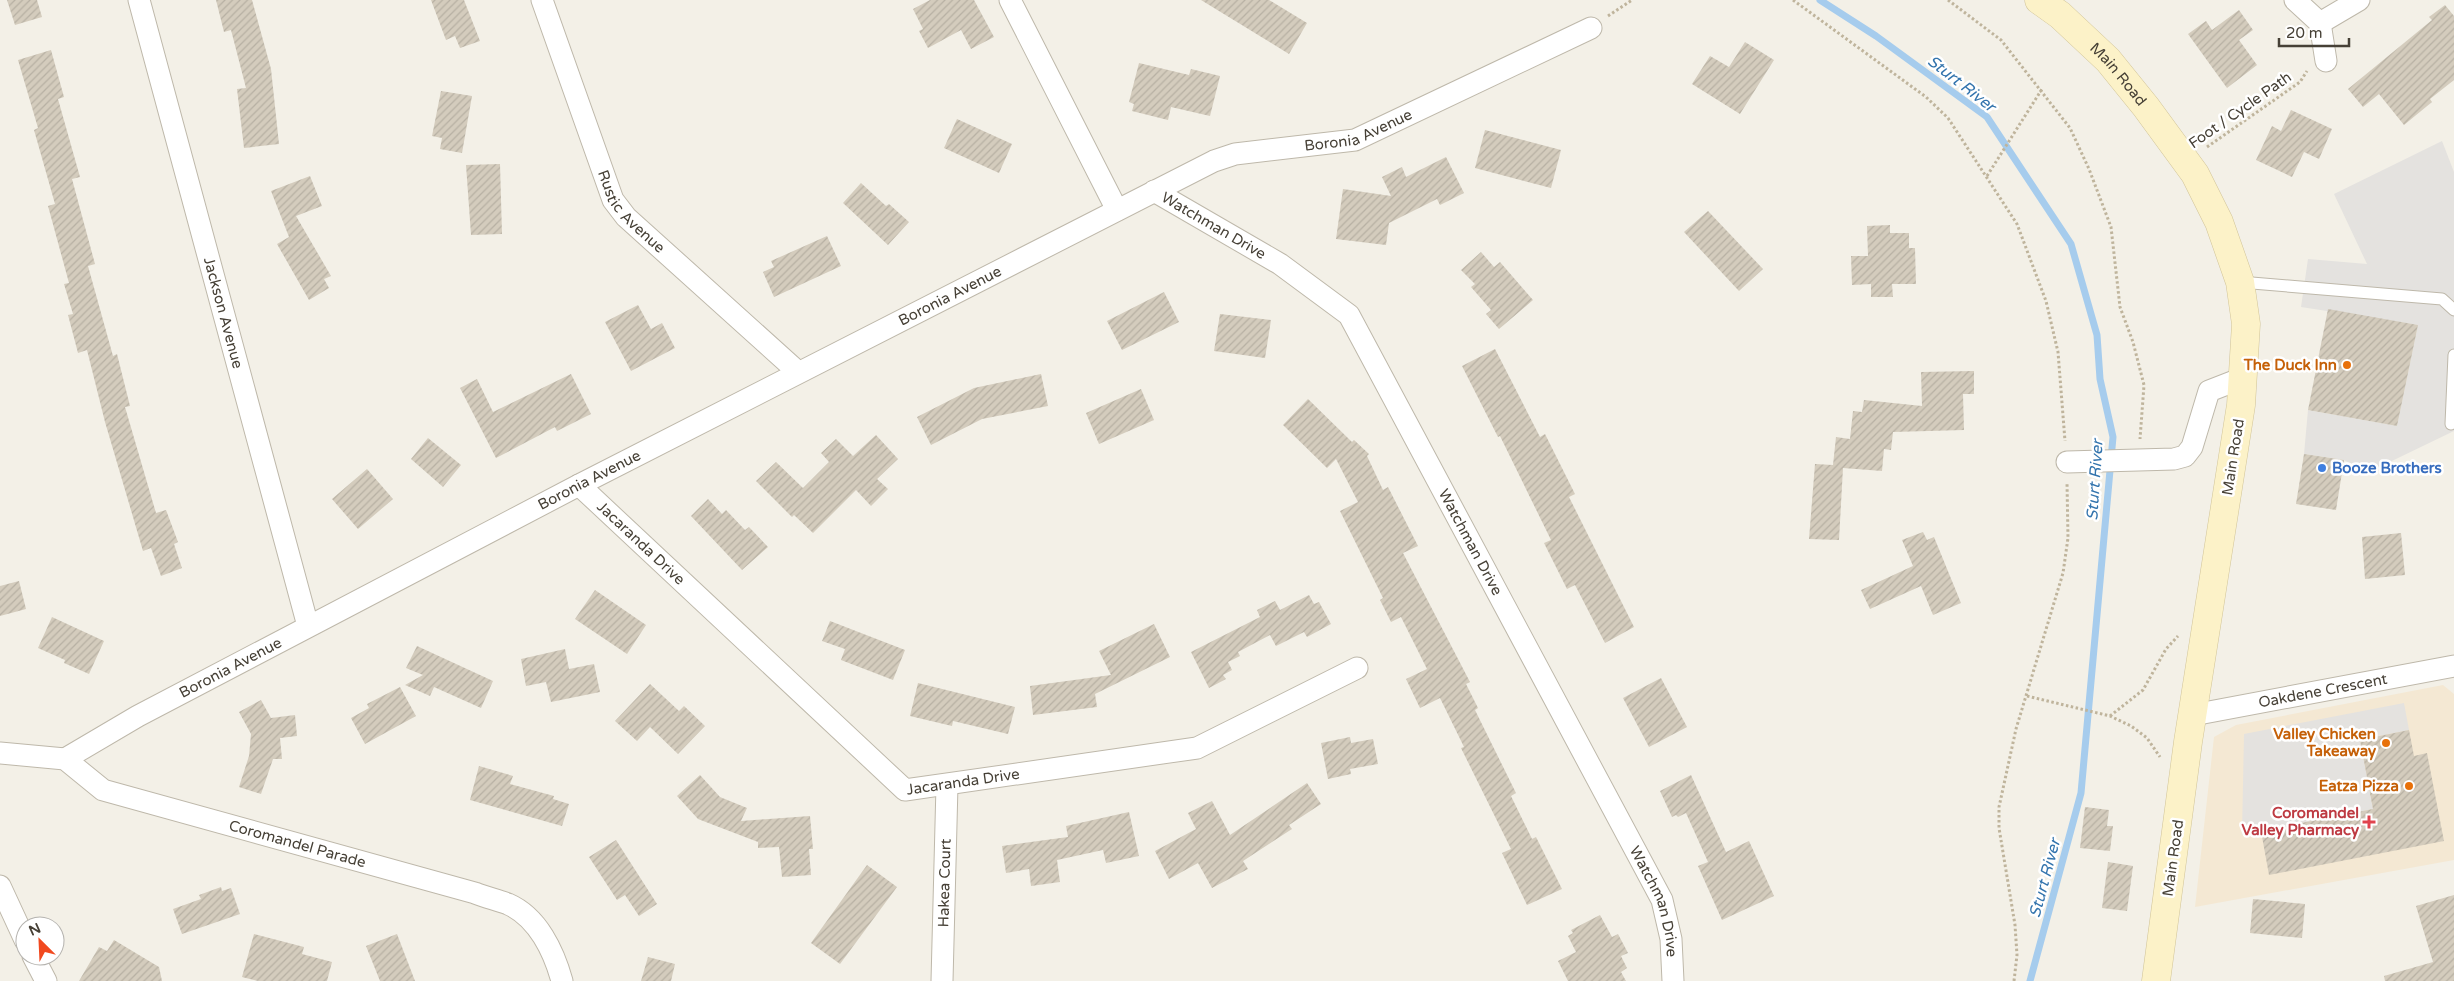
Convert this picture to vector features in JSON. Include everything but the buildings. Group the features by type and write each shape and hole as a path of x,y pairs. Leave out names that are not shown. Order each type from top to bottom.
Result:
{"main road":[{"name":"Main Road","path":"2039,0 2060,15 2108,60 2146,107 2195,174 2219,222 2240,282 2246,324 2245,377 2186,760 2156,981"}],"street":[{"name":"Jackson Avenue","path":"139,0 308,626"},
{"name":"Rustic Avenue","path":"542,0 613,200 626,217 798,372"},
{"path":"1010,0 1117,210"},
{"path":"2295,0 2320,23 2326,61"},
{"path":"2320,23 2359,0"},
{"name":"Boronia Avenue","path":"65,759 138,716 308,626 798,372 1214,161 1235,154 1355,140 1591,28"},
{"name":"Watchman Drive","path":"1154,191 1280,264 1349,315 1662,900 1672,939 1673,981"},
{"path":"2066,462 2174,459 2185,456 2192,447 2209,391 2245,377"},
{"name":"Jacaranda Drive","path":"579,485 905,790 1197,748 1357,668"},
{"name":"Oakdene Crescent","path":"2193,715 2454,666"},
{"path":"0,753 65,759"},
{"name":"Coromandel Parade","path":"65,759 103,790 474,893 509,905 528,918 542,934 559,968 562,981"},
{"name":"Hakea Court","path":"942,981 947,785"},
{"path":"0,886 15,918"},
{"path":"38,966 46,981"}],"lane":[{"path":"2240,282 2442,300 2454,310"},
{"path":"2451,424 2454,355"}],"path":[{"path":"1591,28 1632,0"},
{"path":"1793,0 1919,92 1948,118 2017,224 2046,301 2058,352 2066,462 2068,538 2063,573 2016,728 1999,807 1999,828 2015,925 2017,955 2014,981"},
{"path":"1948,0 2001,40 2070,128 2089,168 2111,227 2120,307 2133,342 2144,385 2141,428 2136,459"},
{"name":"Foot / Cycle Path","path":"2186,162 2300,82 2314,61 2326,61"},
{"path":"1987,176 2042,90"},
{"path":"2110,716 2143,690 2166,649 2210,604"},
{"path":"2027,696 2077,706 2110,716 2131,726 2147,738 2158,756 2186,760"}],"shaded area":[{"path":"2442,141 2454,172 2454,431 2367,473 2344,460 2304,454 2308,410 2397,426 2418,325 2301,307 2308,259 2367,264 2334,194"},
{"path":"2443,685 2454,694 2454,860 2195,907 2214,737 2236,725"},
{"path":"2404,703 2409,730 2360,740 2373,809 2242,835 2244,734"}],"waterway":[{"name":"Sturt River","path":"1820,0 1876,36 1987,117 2071,244 2097,335 2100,379 2113,437 2081,793 2030,981"}],"place":[{"name":"The Duck Inn","path":"2347,365"},
{"name":"Booze Brothers","path":"2322,468"},
{"name":"Valley Chicken Takeaway","path":"2386,743"},
{"name":"Eatza Pizza","path":"2409,786"},
{"name":"Coromandel Valley Pharmacy","path":"2369,822"}]}
